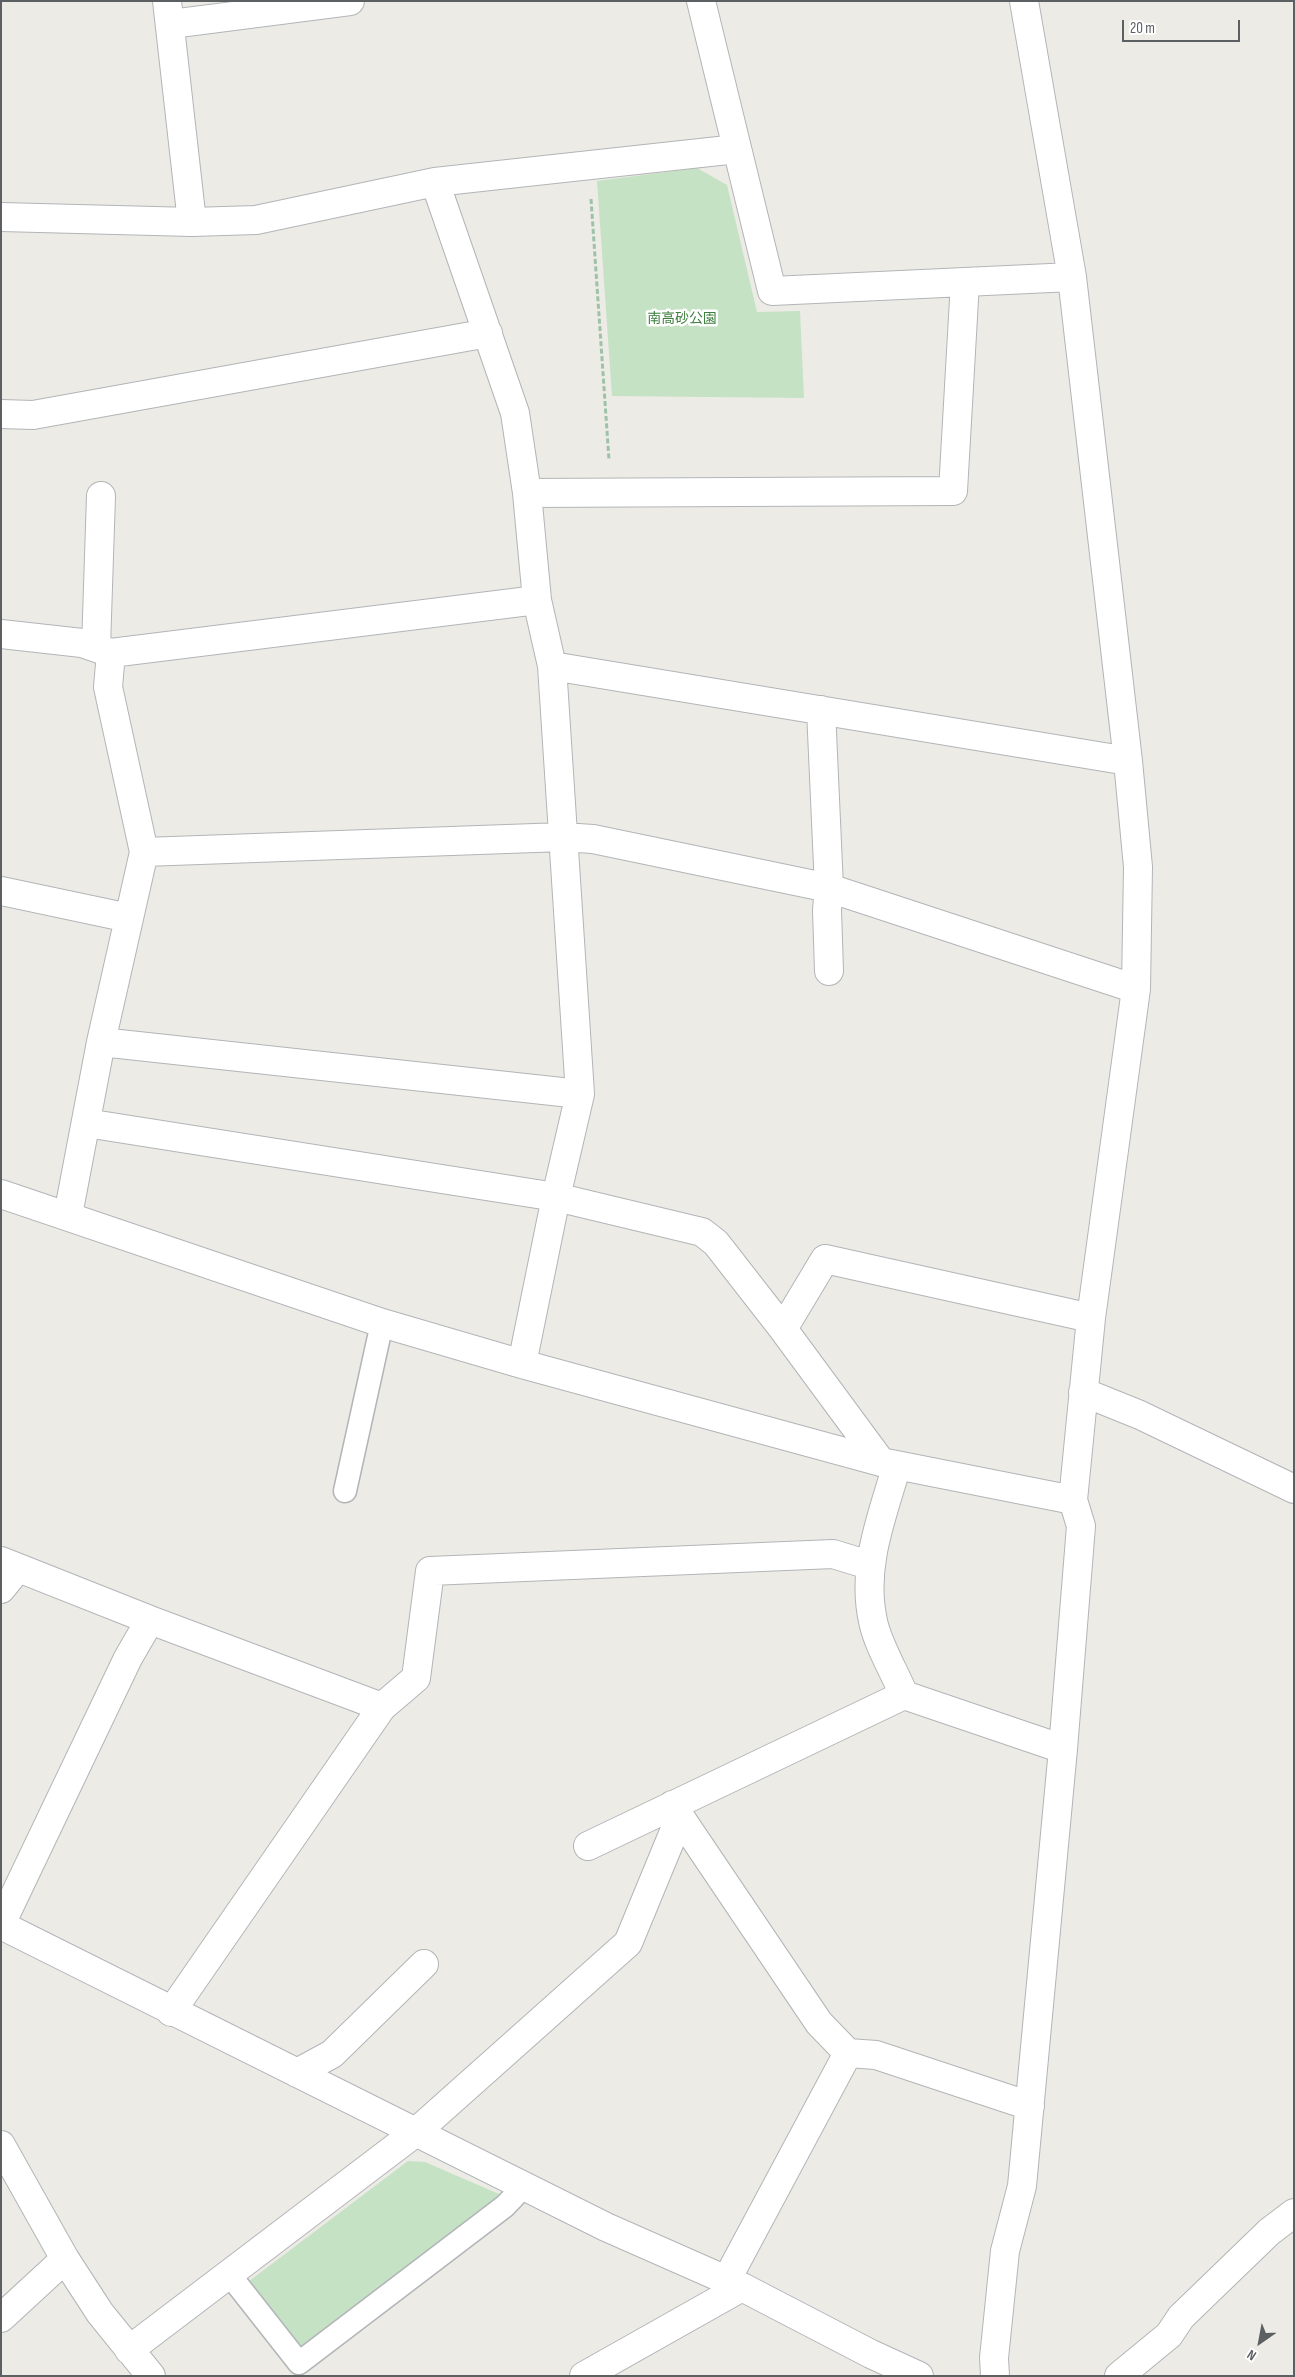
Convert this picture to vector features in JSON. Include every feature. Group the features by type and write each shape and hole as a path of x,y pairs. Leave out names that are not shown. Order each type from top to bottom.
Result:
{"street":[{"path":"192,222 169,12 350,1"},
{"path":"701,1 772,291 1072,277"},
{"path":"995,2376 994,2358 1005,2251 1022,2186 1063,1749 1081,1526 1073,1500 1083,1392 1091,1318 1136,988 1138,867 1128,760 1072,277 1024,1"},
{"path":"1,217 192,222 256,220 435,182 737,149"},
{"path":"435,182 515,413 527,493 538,600 552,666 580,1094 556,1197 522,1364"},
{"path":"527,493 953,491 965,282"},
{"path":"1,414 33,415 488,333"},
{"path":"68,1215 101,1042 144,852 108,687 103,650 101,496"},
{"path":"1,634 82,643 103,650 538,600"},
{"path":"552,666 1128,760"},
{"path":"821,710 829,888 827,910 829,971"},
{"path":"144,852 563,837 593,839 829,888 1136,988"},
{"path":"1,891 129,918"},
{"path":"101,1042 580,1094"},
{"path":"86,1123 556,1197 702,1232 716,1243 889,1463 869,1565 868,1587 873,1623 904,1695"},
{"path":"1,1194 68,1215 382,1324 522,1364 889,1463 1073,1500"},
{"path":"783,1329 825,1259 1091,1318"},
{"path":"1083,1392 1140,1415 1294,1489"},
{"path":"172,2012 382,1707 416,1678 430,1571 833,1554 869,1565"},
{"path":"1,1589 10,1564 150,1620 382,1707"},
{"path":"150,1620 128,1658 1,1925 606,2227 734,2284 871,2354 919,2376"},
{"path":"588,1846 676,1811 904,1695 1063,1749"},
{"path":"676,1811 820,2022 848,2053 876,2055 1030,2106"},
{"path":"129,2350 416,2132 628,1943 676,1811"},
{"path":"297,2073 332,2054 424,1964"},
{"path":"584,2376 734,2284 848,2053"},
{"path":"1,2145 65,2259 100,2313 151,2376"},
{"path":"1119,2376 1170,2335 1181,2317 1270,2232 1294,2213"},
{"path":"1,2318 65,2259"}],"lane":[{"path":"345,1491 382,1324"},
{"path":"229,2274 299,2363 505,2206 524,2186"}],"path":[{"path":"588,165 611,493"}],"green space":[{"name":"南高砂公園","path":"697,168 727,185 757,312 800,311 804,398 612,396 597,181"},
{"path":"408,2161 425,2162 499,2194 497,2205 307,2348 296,2349 244,2285"}]}
